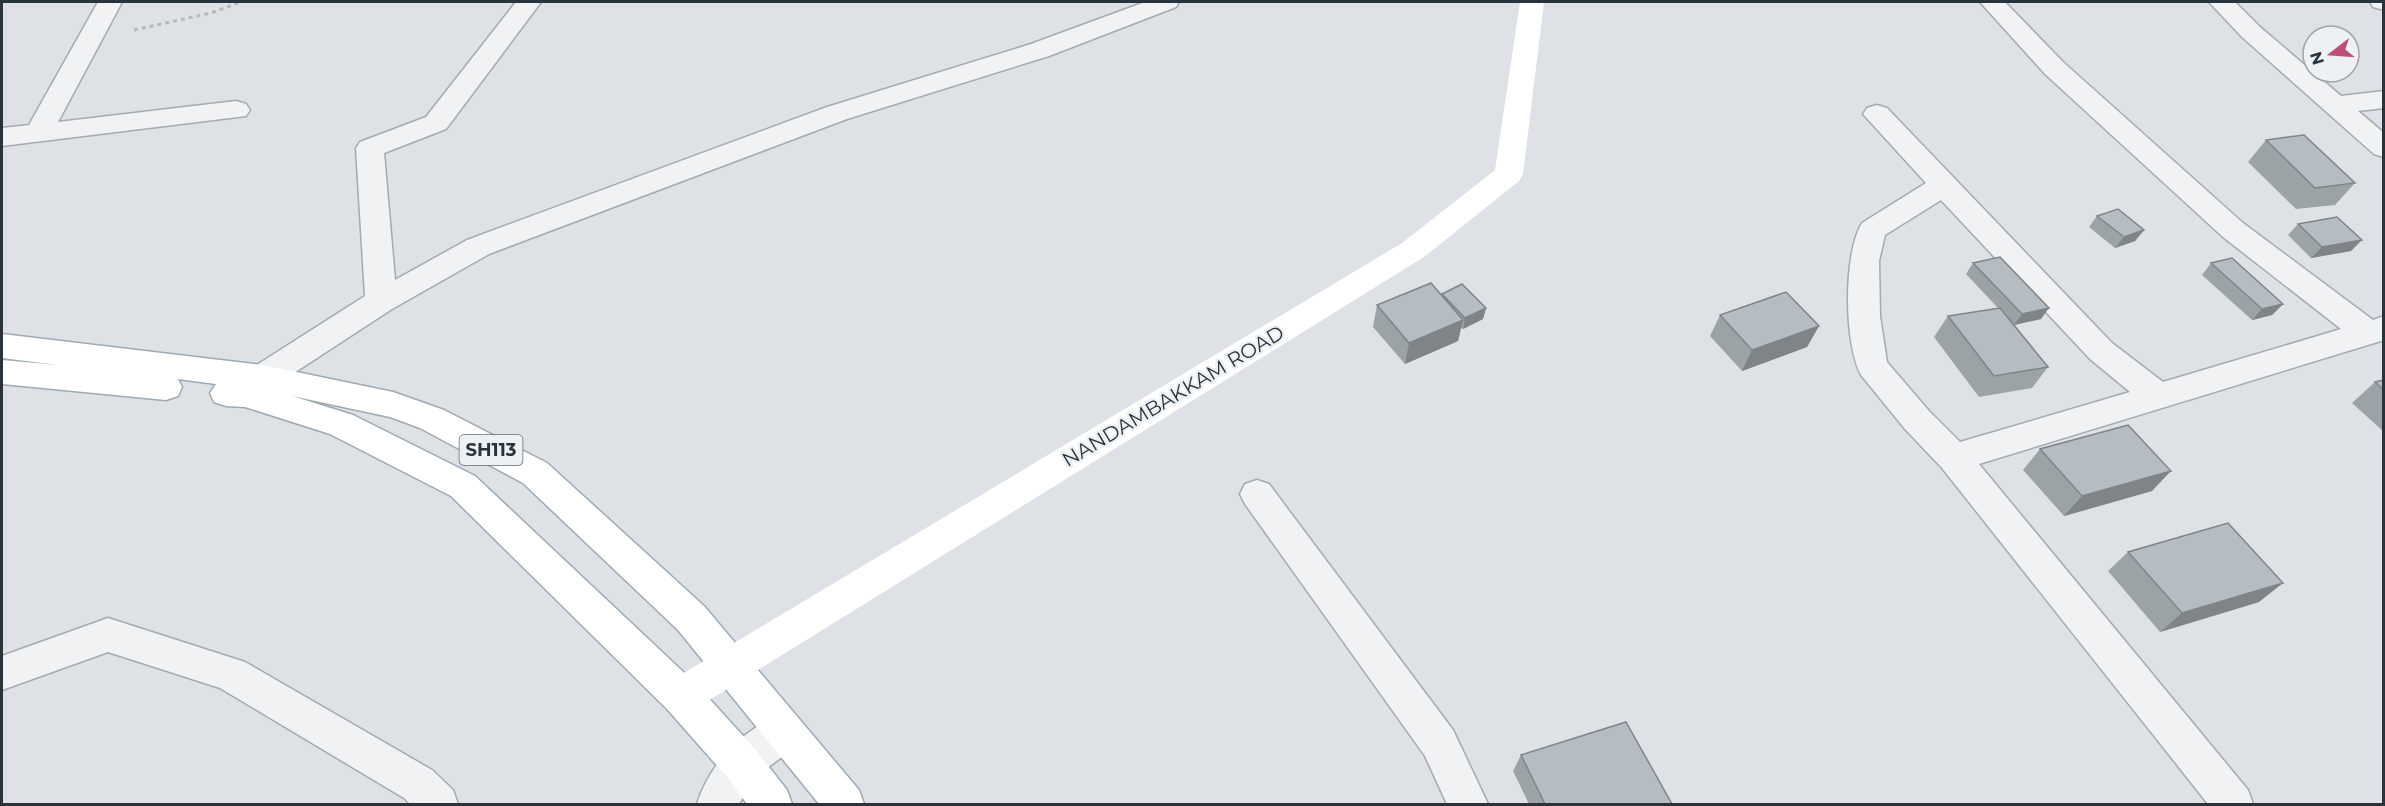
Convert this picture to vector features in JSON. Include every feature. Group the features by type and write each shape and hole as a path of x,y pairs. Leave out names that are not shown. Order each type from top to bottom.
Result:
{"main road":[{"name":"NANDAMBAKKAM ROAD","path":"681,696 1413,250 1509,174 1532,2"},
{"name":"SH113","path":"2,346 263,377 393,405 432,419 535,473 691,618 844,804"},
{"name":"SH113","path":"2,372 245,394 341,424 405,454 463,486 681,696 741,763 772,804"}],"street":[{"path":"38,133 110,2"},
{"path":"381,301 370,148 436,123 529,2"},
{"path":"263,377 381,301 478,247 837,114 1040,50 1167,2"},
{"path":"1992,2 2054,68 2233,230 2376,331"},
{"path":"2221,2 2251,32 2384,148"},
{"path":"2335,105 2384,99"},
{"path":"2,137 236,110"},
{"path":"1877,114 2101,351 2158,397"},
{"path":"1945,184 1872,230 1864,261 1864,316 1872,366 1917,420 1954,458 2233,804"},
{"path":"1954,458 2376,331"},
{"path":"1257,494 1439,743 1468,804"},
{"path":"2,673 108,634 231,674 418,784 438,804"},
{"path":"717,804 741,763 784,732"}],"path":[{"path":"89,39 211,13 241,2"}],"building":[{"path":"2304,135 2355,183 2315,188 2266,140"},
{"path":"2118,209 2144,230 2124,237 2097,216"},
{"path":"2337,217 2362,240 2322,247 2298,224"},
{"path":"2000,257 2049,308 2022,314 1973,263"},
{"path":"2232,258 2283,304 2262,309 2211,263"},
{"path":"1431,283 1463,320 1409,343 1377,305"},
{"path":"1462,284 1486,308 1465,318 1442,294"},
{"path":"1786,292 1819,326 1752,350 1720,315"},
{"path":"2000,308 2048,367 1994,376 1948,316"},
{"path":"2384,380 2384,390 2375,382"},
{"path":"2128,425 2171,471 2082,496 2040,449"},
{"path":"2228,523 2283,583 2182,613 2128,552"},
{"path":"1626,722 1672,804 1545,804 1521,755"}]}
